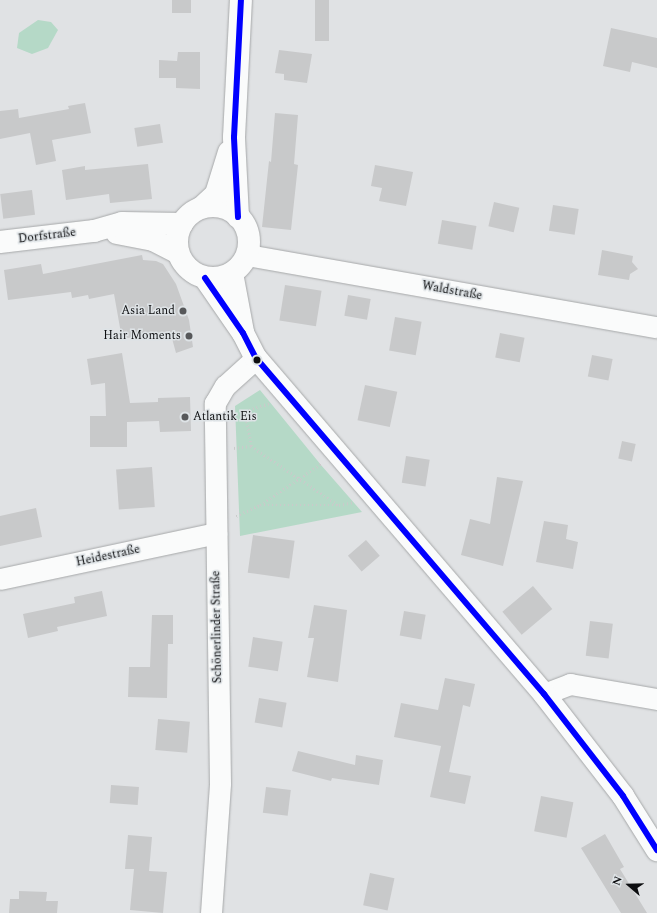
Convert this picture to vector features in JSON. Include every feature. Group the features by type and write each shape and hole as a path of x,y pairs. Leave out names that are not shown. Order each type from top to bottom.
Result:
{"main road":[{"path":"205,278 224,277 232,273 246,255 248,236 238,217 234,137 241,0"},
{"path":"234,137 216,194 182,224 178,233 178,253 188,269 205,278 243,333 256,358 544,694 623,796 657,850"},
{"path":"201,208 221,208 238,217"},
{"name":"Dorfstraße","path":"0,242 94,230 122,224 182,224"},
{"name":"Dorfstraße","path":"94,230 153,240 178,253"},
{"path":"232,273 243,333"}],"street":[{"name":"Waldstraße","path":"246,255 657,327"},
{"name":"Schönerlinder Straße","path":"211,913 220,783 215,403 225,386 256,358"},
{"name":"Heidestraße","path":"0,579 216,533"},
{"path":"544,694 570,684 657,699"}],"path":[{"path":"251,446 245,410 273,402"},
{"path":"215,447 251,446 339,505"},
{"path":"216,533 229,520 260,505 322,463"},
{"path":"260,505 339,505 357,502"}],"green space":[{"path":"38,20 51,22 58,30 48,48 32,54 17,48 19,33"},
{"path":"260,390 321,465 362,512 240,536 235,406"}],"building":[{"path":"172,0 191,0 191,13 172,13"},
{"path":"315,0 329,0 329,41 315,41"},
{"path":"611,28 657,38 657,68 632,62 630,72 603,66"},
{"path":"279,50 312,54 307,83 284,80 284,74 275,73"},
{"path":"178,52 200,52 200,89 176,88 176,78 159,78 159,60 177,61"},
{"path":"85,103 91,133 52,140 56,161 36,165 30,133 0,139 0,111 18,109 19,118 69,109 68,106"},
{"path":"275,113 298,115 294,164 298,165 291,230 262,227 269,161 271,162"},
{"path":"160,124 163,143 137,147 134,128"},
{"path":"148,164 152,199 110,203 109,194 66,200 62,170 85,166 85,170"},
{"path":"375,165 413,172 406,206 379,201 382,188 371,186"},
{"path":"32,190 35,215 3,219 0,194"},
{"path":"494,202 519,208 514,232 488,226"},
{"path":"553,205 579,209 575,235 549,231"},
{"path":"442,220 476,226 472,250 438,244"},
{"path":"602,250 633,256 632,262 638,269 630,274 629,280 598,275"},
{"path":"142,255 143,260 156,261 163,264 176,284 189,320 193,347 176,353 170,331 122,339 114,294 89,299 88,295 72,298 71,292 8,300 4,270 41,264 43,274"},
{"path":"285,285 322,291 316,326 279,321"},
{"path":"348,295 371,299 367,320 344,316"},
{"path":"395,317 422,322 416,355 389,350"},
{"path":"500,333 525,338 520,362 495,358"},
{"path":"122,353 130,403 158,402 158,398 190,397 191,431 160,432 159,421 127,422 127,447 90,447 90,416 106,416 105,383 91,385 87,359"},
{"path":"592,355 613,359 608,381 588,377"},
{"path":"365,385 397,392 390,427 358,420"},
{"path":"622,441 636,444 632,462 618,459"},
{"path":"406,456 430,460 425,486 402,483"},
{"path":"152,467 155,507 119,509 116,470"},
{"path":"497,477 523,481 503,566 461,555 470,519 490,524"},
{"path":"36,508 42,537 0,546 0,516"},
{"path":"544,521 568,525 566,539 578,542 573,569 536,562"},
{"path":"253,535 295,541 289,578 248,573"},
{"path":"366,540 380,556 362,572 348,556"},
{"path":"533,586 552,609 522,635 502,612"},
{"path":"102,591 107,616 57,627 58,631 28,638 23,614 75,603 74,597"},
{"path":"314,605 347,610 338,682 307,677 314,638 308,638"},
{"path":"404,611 426,615 421,639 400,636"},
{"path":"152,615 173,615 173,644 168,644 167,698 128,697 129,667 150,667"},
{"path":"590,621 613,624 609,659 586,656"},
{"path":"253,637 283,642 278,671 248,667"},
{"path":"445,678 475,684 470,707 463,705 449,772 471,776 465,804 430,797 441,746 394,737 401,703 438,710"},
{"path":"259,698 287,703 282,727 255,723"},
{"path":"158,719 190,722 187,753 155,750"},
{"path":"298,751 355,765 356,755 383,760 379,785 332,778 331,781 292,771"},
{"path":"111,785 139,787 138,805 110,803"},
{"path":"266,787 291,790 288,816 263,813"},
{"path":"541,796 573,802 567,838 534,831"},
{"path":"605,834 624,867 620,869 647,913 621,913 581,848"},
{"path":"128,835 152,837 149,871 167,872 163,913 130,910 134,869 125,869"},
{"path":"370,873 394,878 388,910 363,905"},
{"path":"19,891 47,892 46,901 58,901 57,913 9,913 10,899 19,899"}],"transit line":[{"path":"238,217 234,137 241,0"},
{"path":"205,278 243,333 256,358 544,694 623,796 657,850"}],"place":[{"name":"Asia Land","path":"183,311"},
{"name":"Hair Moments","path":"189,336"},
{"name":"Atlantik Eis","path":"185,417"}]}
